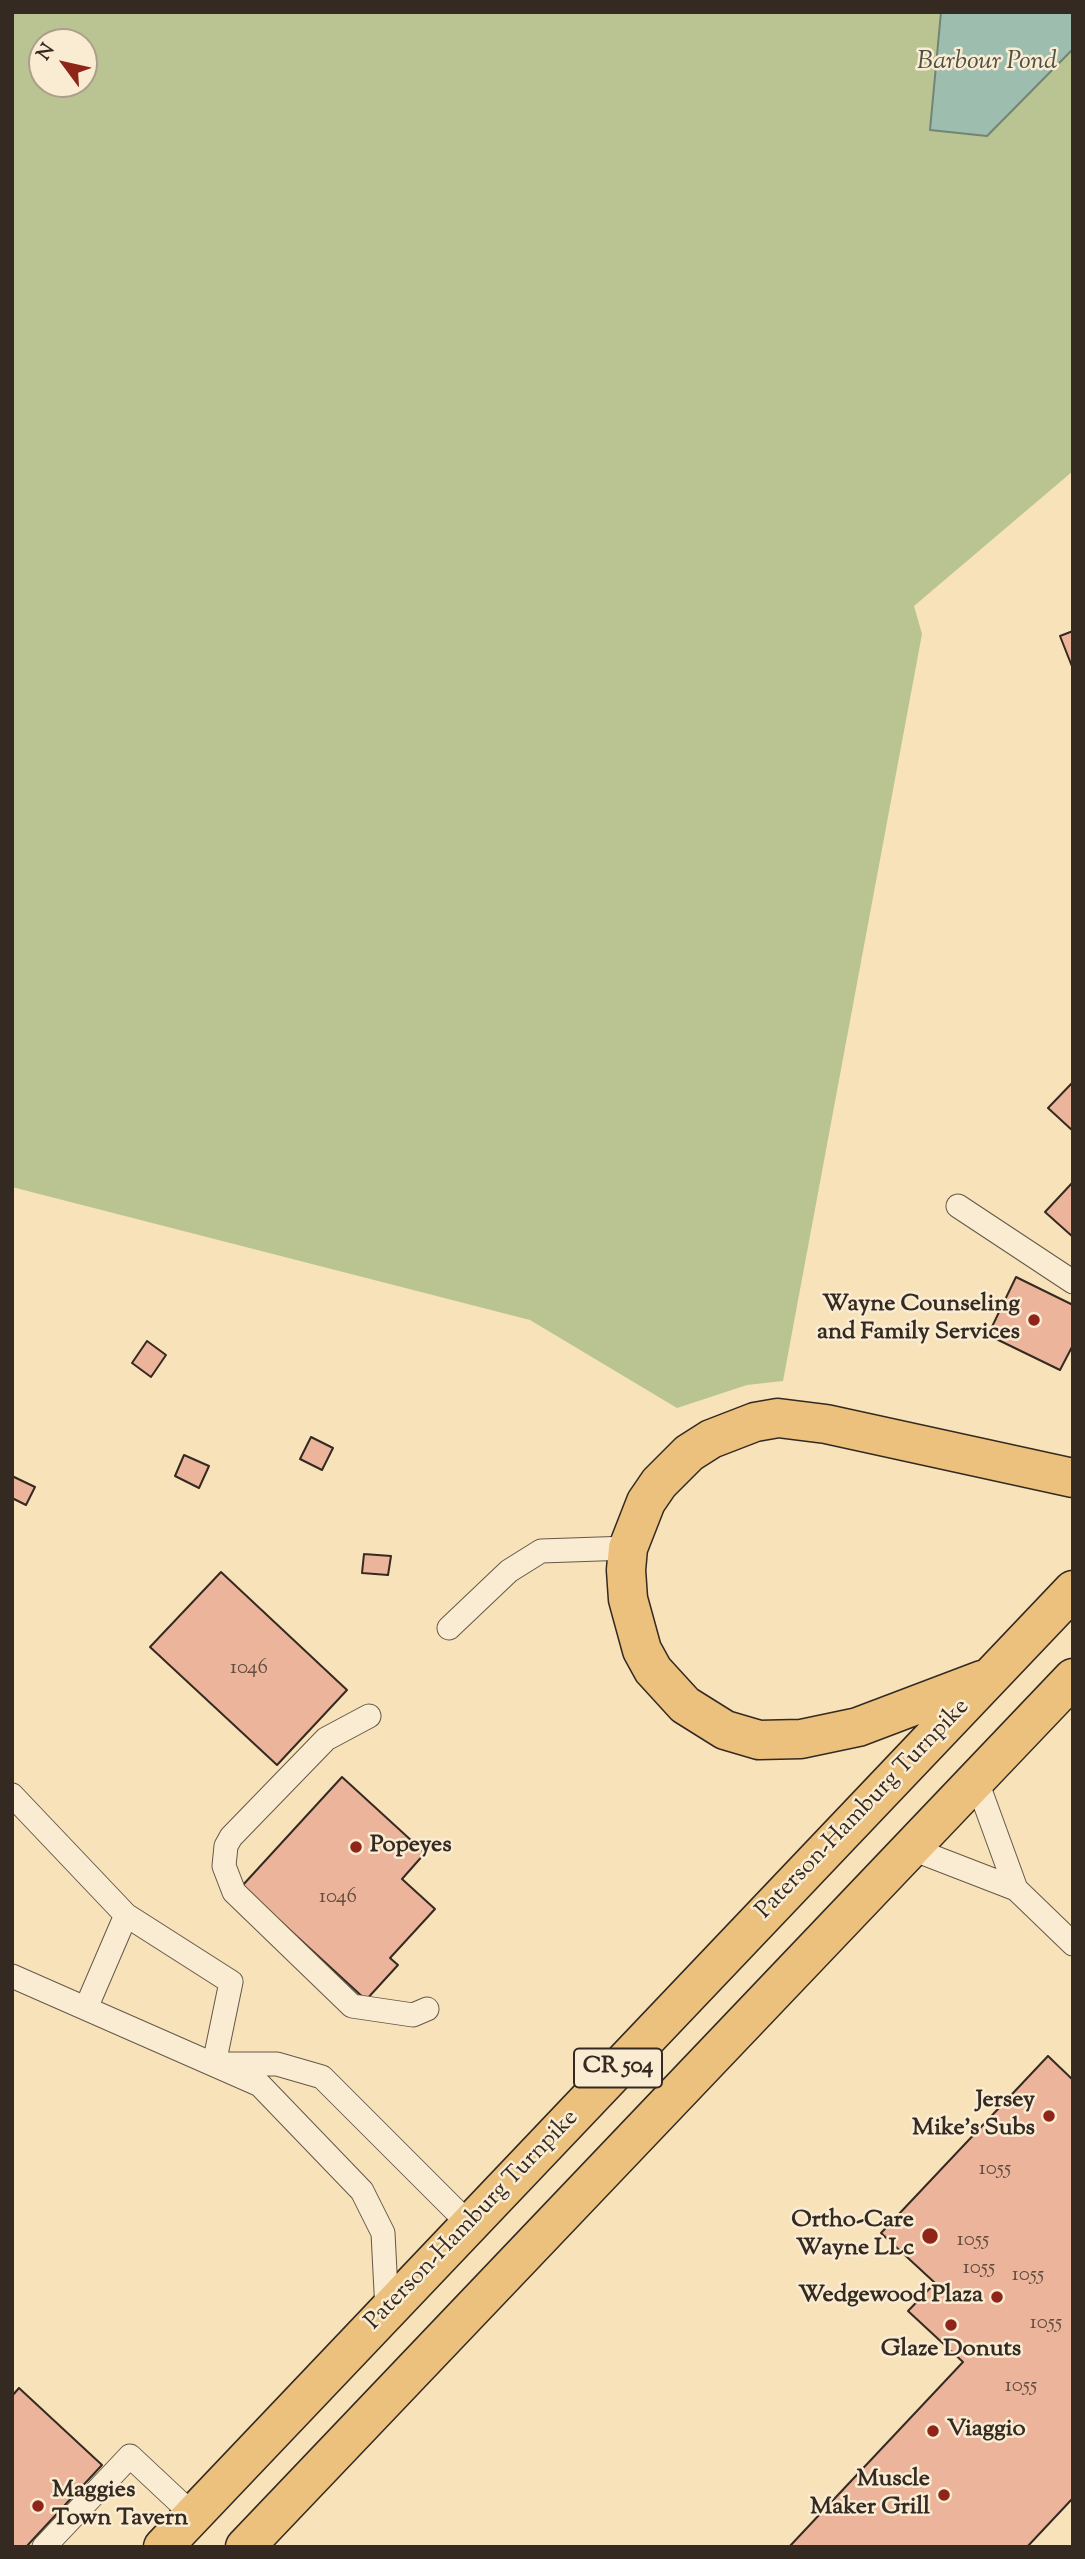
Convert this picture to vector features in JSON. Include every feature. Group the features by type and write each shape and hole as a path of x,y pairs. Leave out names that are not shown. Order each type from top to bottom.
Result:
{"main road":[{"path":"991,1677 858,1727 802,1739 759,1740 725,1730 685,1704 653,1670 642,1650 628,1599 628,1548 646,1502 659,1482 689,1453 711,1439 744,1426 778,1418 827,1424 1073,1478"},
{"name":"Paterson-Hamburg Turnpike","path":"163,2547 1073,1590"},
{"name":"CR 504","path":"246,2547 1073,1678"}],"lane":[{"path":"958,1206 1073,1282"},
{"path":"449,1628 509,1571 541,1551 628,1548"},
{"path":"369,1716 326,1739 232,1837 226,1846 224,1866 233,1892 352,2006 363,2010 413,2015 427,2009"},
{"path":"976,1779 1016,1889"},
{"path":"12,1795 127,1915 231,1982 214,2064"},
{"path":"910,1848 1016,1889 1073,1944"},
{"path":"86,2008 127,1915"},
{"path":"12,1976 260,2085 348,2173 368,2201 383,2234 387,2311"},
{"path":"214,2064 277,2064 322,2077 470,2225"},
{"path":"44,2547 130,2456 193,2515"}],"green space":[{"path":"12,12 941,12 987,136 1073,49 1073,471 914,606 922,634 783,1381 747,1385 677,1408 530,1320 12,1187"}],"water":[{"name":"Barbour Pond","path":"941,12 1073,12 1073,49 987,136 930,130"}],"building":[{"path":"1073,631 1073,669 1060,636"},
{"path":"1073,1082 1073,1131 1048,1108"},
{"path":"1073,1182 1073,1237 1045,1212"},
{"name":"Wayne Counseling and Family Services","path":"1016,1277 1073,1305 1073,1345 1060,1370 988,1335"},
{"path":"147,1341 166,1355 151,1377 132,1363"},
{"path":"311,1437 333,1448 322,1470 300,1459"},
{"path":"184,1455 209,1466 199,1488 175,1476"},
{"path":"12,1476 35,1487 26,1505 12,1498"},
{"path":"364,1554 391,1556 388,1575 362,1573"},
{"path":"221,1572 347,1690 277,1765 150,1647"},
{"path":"342,1777 425,1853 402,1879 435,1909 390,1958 398,1965 366,2000 242,1886"},
{"name":"Wedgewood Plaza","path":"1048,2056 1073,2080 1073,2498 1027,2547 789,2547 963,2362 908,2311 935,2283 881,2233"},
{"name":"Maggies Town Tavern","path":"19,2388 102,2465 26,2547 12,2547 12,2396"}],"place":[{"name":"Wayne Counseling and Family Services","path":"1034,1320"},
{"name":"Popeyes","path":"356,1847"},
{"name":"Jersey Mike's Subs","path":"1049,2116"},
{"name":"Ortho-Care Wayne LLc","path":"930,2236"},
{"name":"Wedgewood Plaza","path":"997,2297"},
{"name":"Glaze Donuts","path":"951,2325"},
{"name":"Viaggio","path":"933,2431"},
{"name":"Muscle Maker Grill","path":"944,2495"},
{"name":"Maggies Town Tavern","path":"38,2506"}]}
